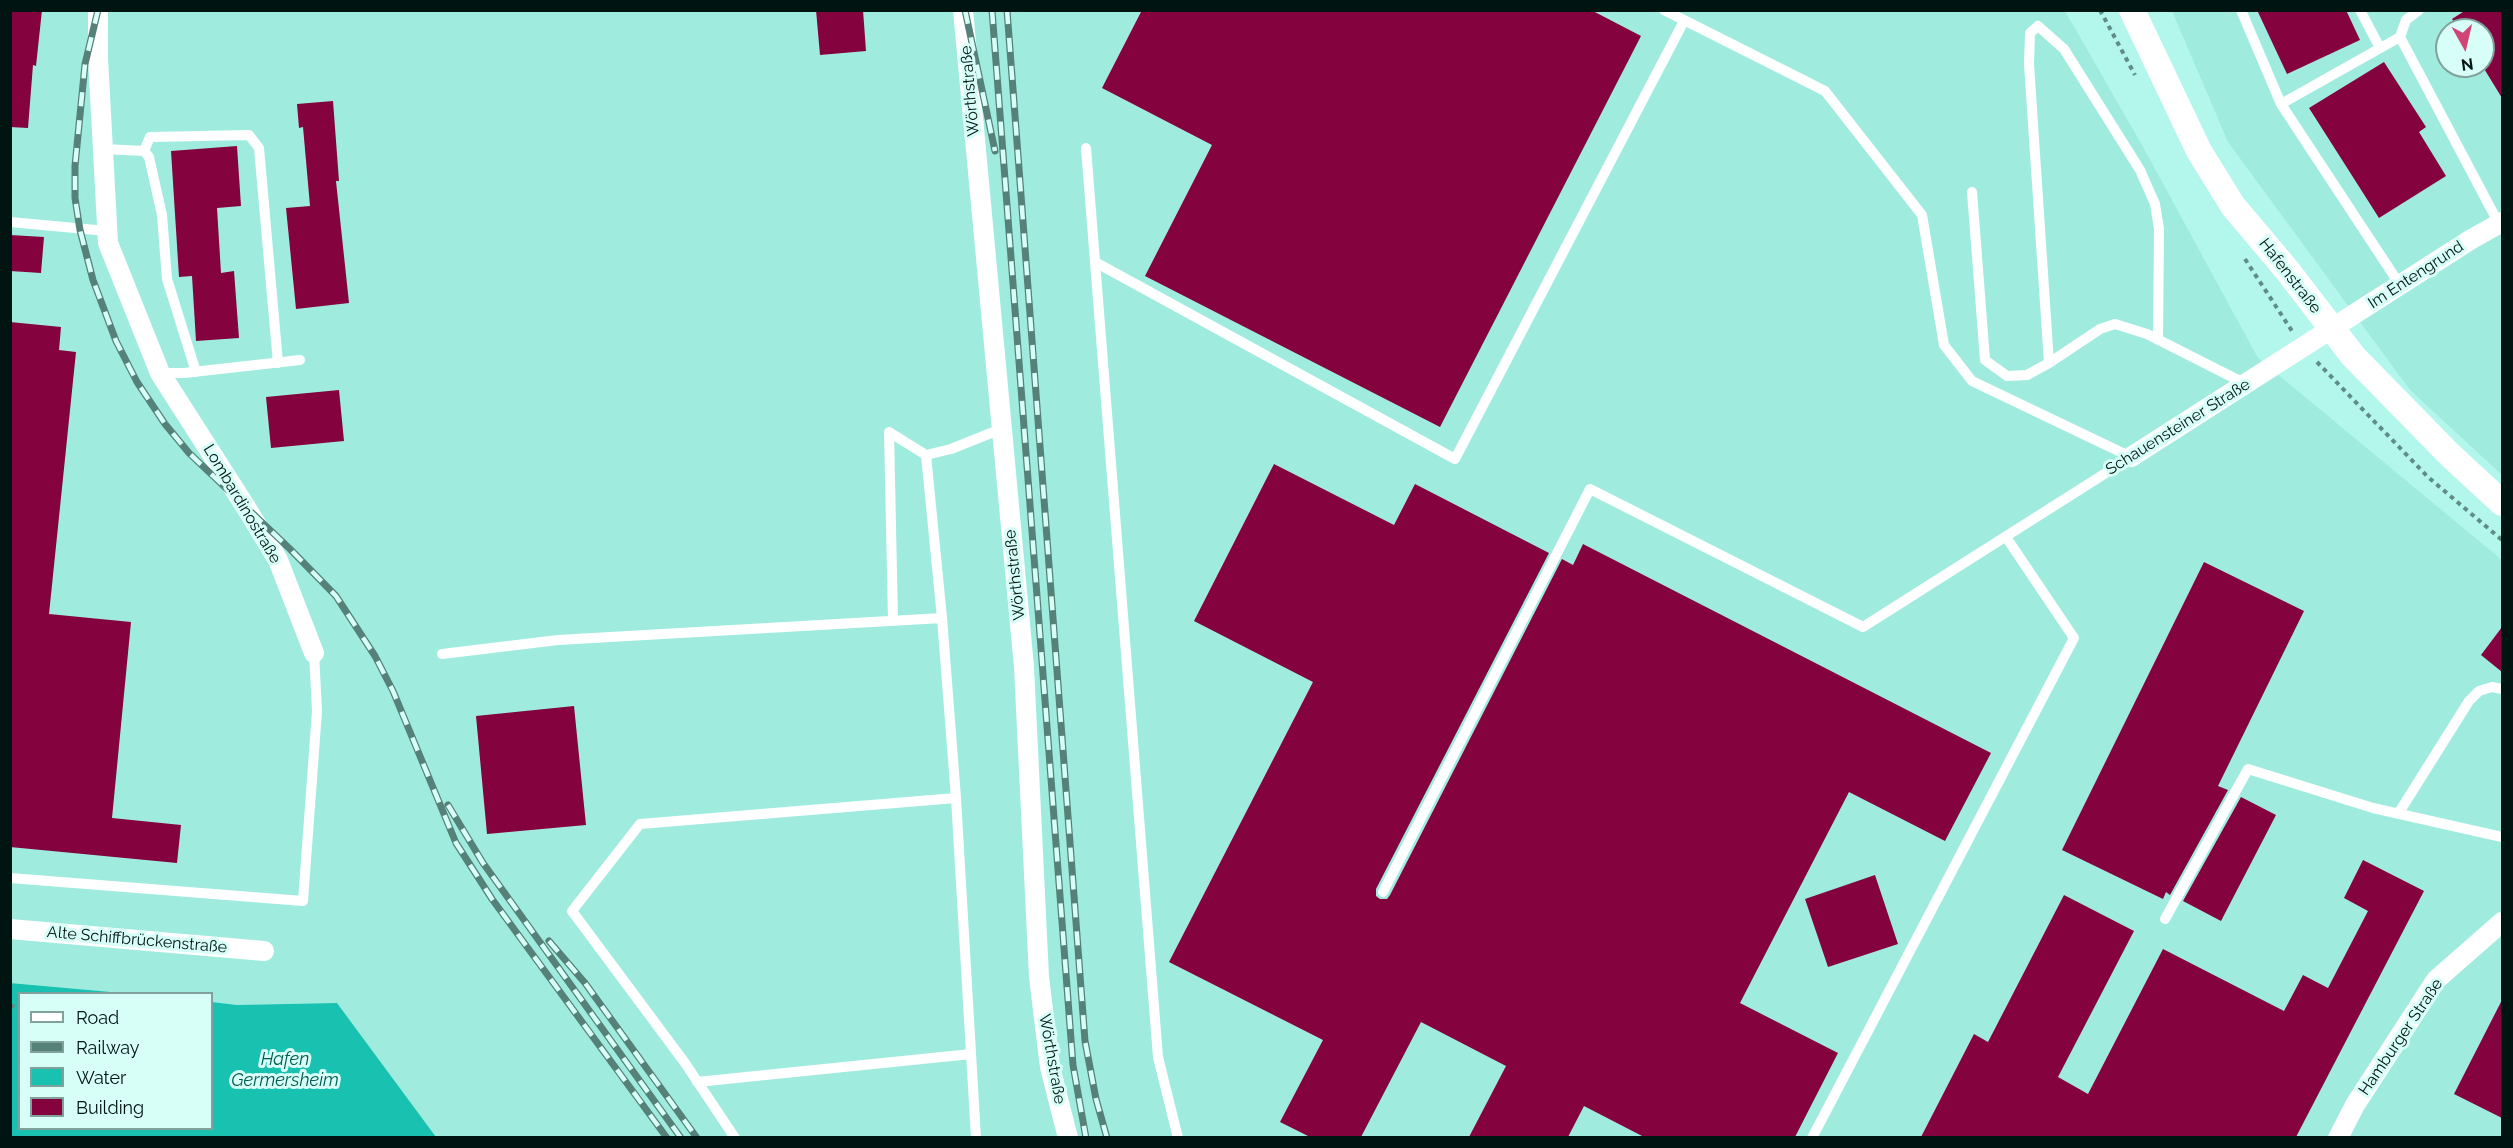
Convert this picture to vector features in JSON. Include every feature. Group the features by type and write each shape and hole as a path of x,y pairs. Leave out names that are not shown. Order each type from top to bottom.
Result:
{"street":[{"name":"Lombardinostraße","path":"98,10 98,58 108,243 160,374 248,509 278,560 314,654"},
{"name":"Wörthstraße","path":"963,10 1000,429 1024,667 1039,977 1050,1067 1068,1137"},
{"name":"Hafenstraße","path":"2132,10 2199,151 2233,206 2287,270 2353,356 2450,455 2502,503"},
{"name":"Im Entengrund","path":"2331,329 2500,223"},
{"name":"Schauensteiner Straße","path":"2132,457 2331,329"},
{"name":"Alte Schiffbrückenstraße","path":"10,929 264,951"},
{"name":"Hamburger Straße","path":"2338,1137 2355,1105 2436,980 2500,929"}],"lane":[{"path":"1664,10 1825,91 1922,215 1944,345 1972,381 2132,457"},
{"path":"2241,10 2281,104 2400,285"},
{"path":"2360,10 2380,48"},
{"path":"2281,104 2400,37 2406,20 2419,10"},
{"path":"1095,262 1455,459 1684,21"},
{"path":"2049,363 2029,64 2030,33 2038,26 2064,50 2140,170 2155,204 2159,229 2158,340"},
{"path":"2400,37 2500,223"},
{"path":"144,151 150,137 249,135 259,148 278,363"},
{"path":"1086,148 1158,1057 1178,1137"},
{"path":"103,149 144,151"},
{"path":"144,151 152,165 162,215 166,279 196,372"},
{"path":"1972,192 1985,360 2007,376 2027,375 2100,329 2115,324 2158,340 2246,384"},
{"path":"10,222 107,231"},
{"path":"160,374 300,360"},
{"path":"893,621 889,432 926,455 951,449 1000,429"},
{"path":"926,455 956,798 976,1137"},
{"name":"Schauensteiner Straße","path":"1383,892 1590,489 1863,627 2132,457"},
{"path":"1812,1137 2074,638 2006,537"},
{"path":"442,654 558,640 942,618"},
{"name":"Lombardinostraße","path":"10,878 303,901 317,711 314,654"},
{"path":"2398,814 2469,701 2479,692 2492,687 2502,689"},
{"path":"2165,919 2248,769 2373,808 2502,837"},
{"path":"735,1137 573,911 640,824 956,798"},
{"path":"697,1082 971,1054"}],"shaded area":[{"name":"Hafen Germersheim","path":"10,11 2065,11 2142,145 2258,358 2502,560 2502,1137 436,1137 337,1003 237,1005 213,1002 213,992 111,992 11,983"},
{"path":"2172,11 2502,11 2502,475 2410,390 2228,142"}],"water":[{"name":"Hafen Germersheim","path":"10,983 111,992 18,992 18,1130 213,1130 213,1002 237,1005 337,1003 436,1137 11,1137"}],"building":[{"path":"10,10 42,10 36,66 33,65 28,128 10,127"},
{"path":"816,10 863,10 866,51 820,55"},
{"path":"1142,10 1591,10 1641,36 1440,427 1145,276 1212,145 1102,88"},
{"path":"2257,10 2346,10 2360,40 2287,74"},
{"path":"2466,10 2502,10 2502,98 2490,78 2495,78 2495,18 2454,18"},
{"path":"2384,62 2426,127 2419,132 2446,176 2379,218 2309,108"},
{"path":"333,101 339,181 336,181 349,303 296,309 286,208 310,206 303,127 299,128 297,104"},
{"path":"237,146 241,206 217,208 221,273 234,271 239,338 196,341 192,276 179,277 171,151"},
{"path":"10,235 44,237 41,273 10,271"},
{"path":"10,322 61,327 59,350 76,352 49,614 131,622 112,818 181,825 177,863 10,847"},
{"path":"339,390 344,441 271,448 266,397"},
{"path":"1274,464 1394,525 1415,484 1549,553 1376,889 1376,896 1380,899 1387,899 1390,895 1562,559 1573,565 1583,544 1991,753 1945,841 1849,792 1740,1003 1838,1053 1795,1137 1644,1137 1584,1106 1568,1137 1469,1137 1506,1066 1421,1022 1361,1137 1310,1137 1280,1122 1323,1040 1169,962 1313,682 1194,621"},
{"path":"2204,562 2304,611 2218,786 2228,790 2170,895 2166,892 2163,899 2062,850"},
{"path":"2502,627 2502,672 2481,655"},
{"path":"574,706 586,825 487,834 476,716"},
{"path":"2241,797 2276,815 2221,921 2183,901"},
{"path":"2363,860 2424,891 2296,1137 1921,1137 1974,1034 1988,1042 2064,895 2134,931 2058,1077 2088,1094 2163,949 2284,1011 2303,975 2328,988 2368,911 2344,898"},
{"path":"1875,875 1898,944 1828,967 1805,899"},
{"path":"2502,1000 2502,1118 2454,1094"}],"railway":[{"path":"98,10 85,64 75,166 75,198 80,230 93,280 116,341 137,382 165,424 189,453 336,596 375,656 393,691 456,843 492,899 667,1138"},
{"path":"965,10 995,151"},
{"path":"992,10 1073,1065 1086,1138"},
{"path":"1007,10 1085,1041 1096,1099 1107,1138"},
{"path":"448,805 483,863 681,1138"},
{"path":"549,941 585,983 697,1138"}]}
